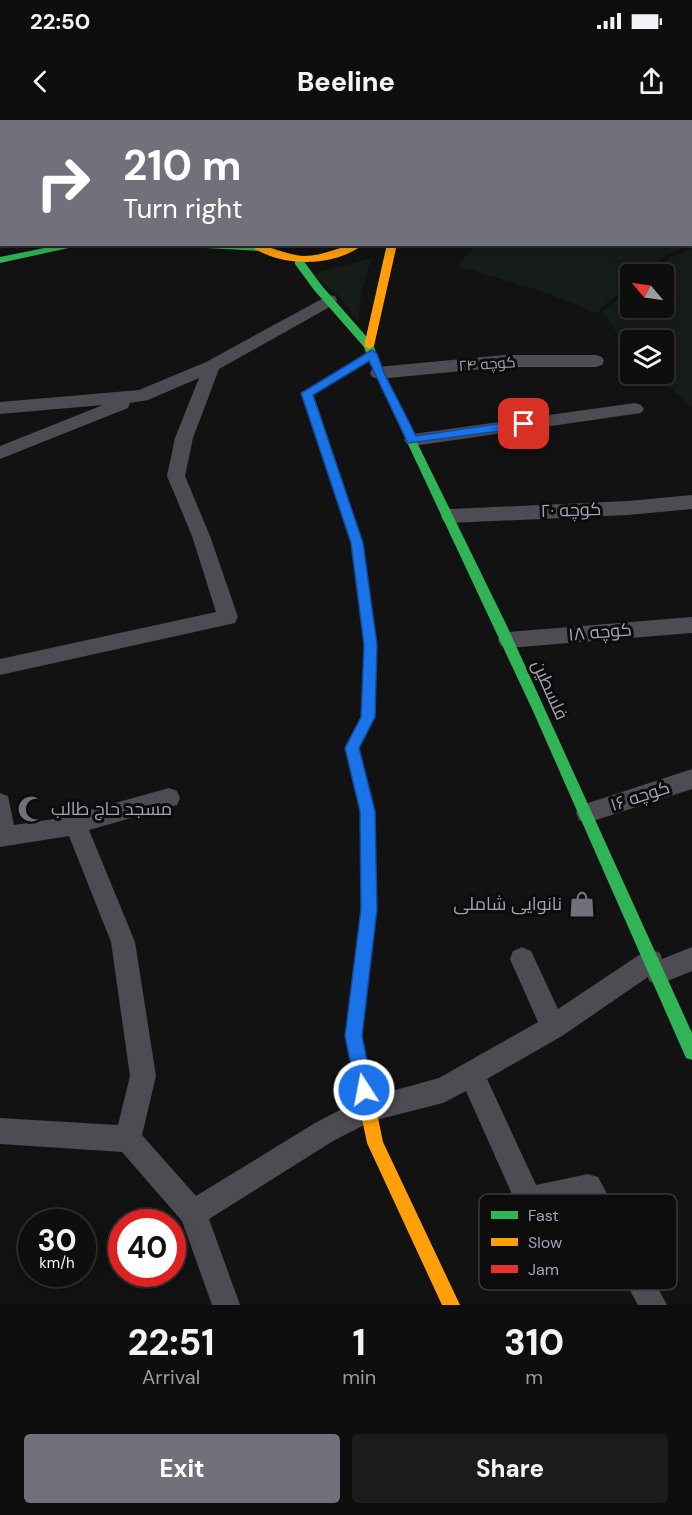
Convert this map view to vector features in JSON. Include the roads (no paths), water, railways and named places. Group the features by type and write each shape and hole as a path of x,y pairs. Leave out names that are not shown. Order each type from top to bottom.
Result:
{"main road":[{"path":"256,246 282,258 299,262 329,257 354,246"},
{"path":"392,246 370,350 307,393 357,543 371,645 368,717 352,748 367,811 369,909 354,1036 375,1143 451,1305"},
{"path":"0,260 54,247"},
{"path":"299,262 370,350"},
{"name":"فلسطین","path":"370,350 378,373 450,516 508,640 692,1052"}],"street":[{"path":"0,453 212,366 329,300"},
{"name":"کوچه ۲۴","path":"378,373 504,361 596,361"},
{"path":"0,667 228,617 201,536 176,476 184,438 212,366"},
{"path":"0,408 142,396"},
{"path":"412,440 635,409"},
{"name":"کوچه ۲۰","path":"450,516 628,508 692,502"},
{"name":"کوچه ۱۸","path":"508,640 692,625"},
{"name":"کوچه ۱۶","path":"587,813 692,779"},
{"path":"0,803 2,837 75,824 170,798"},
{"path":"75,824 123,942 143,1076 128,1139"},
{"path":"522,958 553,1027"},
{"path":"193,1213 324,1132 368,1109 443,1090 654,967 692,959"},
{"path":"472,1074 526,1194"},
{"path":"0,1131 128,1139 193,1213 226,1305"},
{"path":"556,1194 588,1187 592,1194"},
{"path":"645,1290 653,1305"}],"place":[{"name":"مسجد حاج طالب","path":"31,809"},
{"name":"نانوایی شاملی","path":"582,904"}]}
